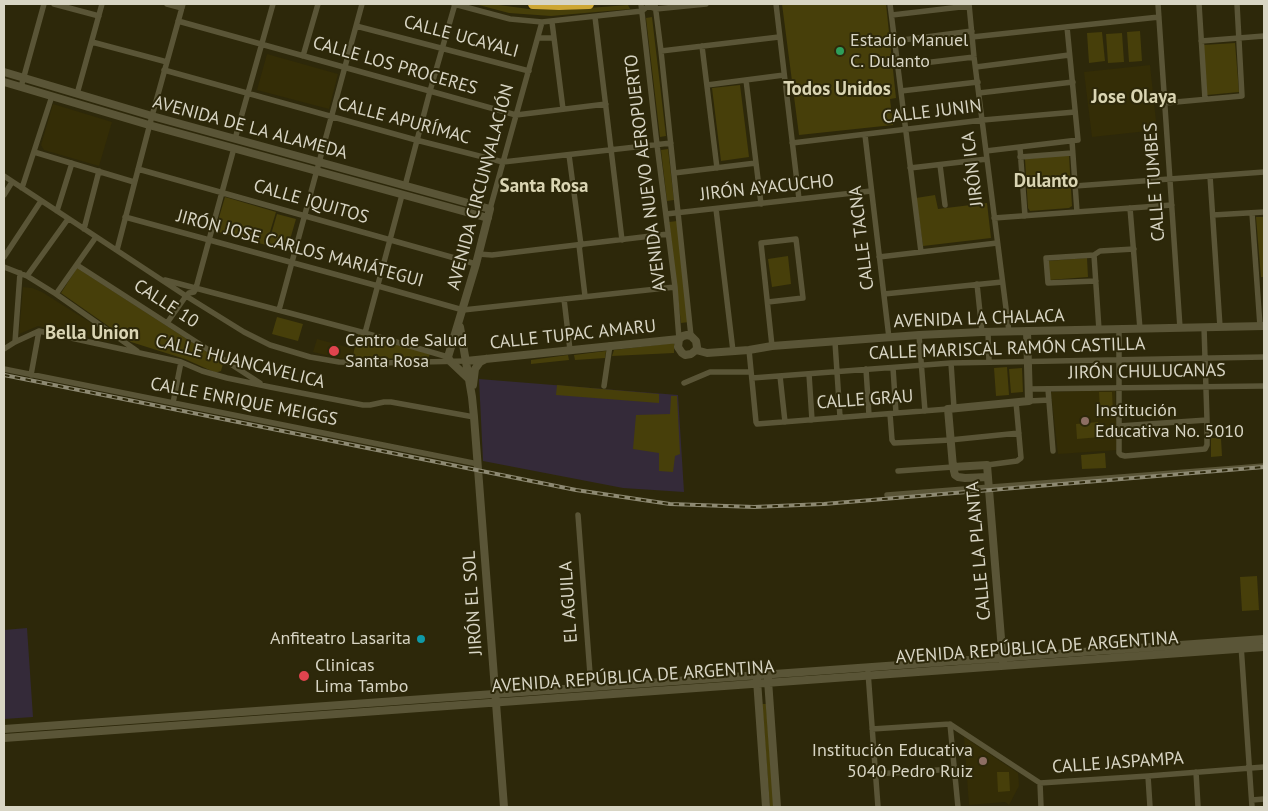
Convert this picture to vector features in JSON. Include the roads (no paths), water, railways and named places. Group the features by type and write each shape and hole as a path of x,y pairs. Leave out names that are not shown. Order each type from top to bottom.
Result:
{"highway":[{"path":"533,4 590,4"}],"street":[{"path":"21,87 44,4"},
{"path":"54,4 70,6 99,16"},
{"path":"77,94 102,4"},
{"path":"117,250 182,6 167,4"},
{"path":"235,139 273,4"},
{"path":"304,56 318,4"},
{"path":"279,310 362,4"},
{"path":"405,186 454,4 510,20 552,22 642,11 645,14 652,15 655,6 706,4"},
{"name":"AVENIDA NUEVO AEROPUERTO","path":"641,4 680,339"},
{"path":"776,4 799,199"},
{"path":"890,4 921,252"},
{"name":"CALLE TUMBES","path":"1158,4 1180,328"},
{"path":"1199,4 1205,99"},
{"path":"1165,103 1242,96 1237,4"},
{"path":"892,15 969,5"},
{"name":"JIRÓN ICA","path":"969,5 1009,332"},
{"name":"AVENIDA NUEVO AEROPUERTO","path":"655,6 691,336"},
{"path":"595,17 622,240"},
{"path":"895,41 1067,27 1159,17"},
{"name":"CALLE LOS PROCERES","path":"178,21 516,115 606,104"},
{"name":"AVENIDA CIRCUNVALACIÓN","path":"466,360 459,322 542,22"},
{"path":"552,22 563,109"},
{"name":"CALLE UCAYALI","path":"356,26 528,71"},
{"path":"1067,27 1075,112 1075,140 1072,153 1077,212"},
{"path":"1201,41 1264,36"},
{"path":"661,51 779,37"},
{"path":"538,38 554,38"},
{"path":"92,42 166,62"},
{"path":"702,46 717,168"},
{"path":"976,67 1069,55"},
{"path":"898,66 974,57"},
{"name":"CALLE APURÍMAC","path":"164,70 416,140 504,162 671,143"},
{"name":"AVENIDA DE LA ALAMEDA","path":"4,72 152,116 490,209"},
{"path":"706,85 784,75"},
{"path":"746,80 761,204"},
{"name":"AVENIDA DE LA ALAMEDA","path":"4,82 149,125 488,218"},
{"path":"901,92 978,82"},
{"path":"979,93 1073,82"},
{"path":"22,188 52,96"},
{"name":"CALLE JUNIN","path":"792,143 983,120 1075,112"},
{"name":"CALLE TACNA","path":"864,135 889,338"},
{"path":"986,151 1075,140"},
{"path":"167,323 186,296 194,292 196,288 234,148"},
{"path":"1020,148 1025,216"},
{"path":"34,152 134,182"},
{"path":"1020,157 1072,153"},
{"path":"569,155 585,296"},
{"path":"910,168 987,159"},
{"path":"58,212 72,163"},
{"path":"674,173 756,163"},
{"path":"940,165 946,205"},
{"name":"CALLE IQUITOS","path":"138,169 476,264"},
{"path":"84,229 99,171"},
{"path":"1075,186 1264,172"},
{"name":"CALLE TUPAC AMARU","path":"4,176 244,332 263,342 310,357 329,361 364,362 466,360 680,339"},
{"path":"1210,176 1220,327"},
{"path":"4,195 12,182"},
{"name":"JIRÓN AYACUCHO","path":"666,214 871,191"},
{"path":"365,333 402,195"},
{"path":"4,257 41,200"},
{"path":"994,218 1172,205"},
{"path":"1130,208 1140,329"},
{"path":"716,209 733,351"},
{"path":"1252,212 1262,326"},
{"path":"1213,215 1264,212"},
{"name":"JIRÓN JOSE CARLOS MARIÁTEGUI","path":"125,217 463,310 675,287"},
{"path":"27,276 68,219"},
{"path":"478,254 492,255 668,234"},
{"path":"56,294 96,237"},
{"path":"768,302 803,298 796,239 761,243 772,346"},
{"path":"879,257 997,243"},
{"path":"1096,281 1048,283 1046,258 1134,249"},
{"path":"1094,254 1099,330"},
{"name":"CALLE 10","path":"77,265 264,386"},
{"path":"4,267 27,276 56,294 139,352"},
{"path":"15,342 20,273"},
{"name":"CALLE TUPAC AMARU","path":"160,279 365,333 449,359"},
{"path":"884,294 1002,282"},
{"path":"977,284 989,362"},
{"path":"1257,284 1264,284"},
{"path":"564,299 570,350"},
{"path":"459,322 449,359 469,379"},
{"name":"AVENIDA LA CHALACA","path":"696,350 707,353 750,350 772,346 985,332 1262,326"},
{"path":"1119,329 1119,453 1121,455 1205,449 1207,445 1207,420 1204,327"},
{"path":"4,349 39,331"},
{"path":"31,375 39,331"},
{"name":"CALLE HUANCAVELICA","path":"39,331 181,362 202,371 264,386 363,405 391,402 474,416"},
{"path":"1027,331 1030,401"},
{"path":"685,336 691,336 696,341 696,350 688,355 682,354 678,347 680,339 685,336"},
{"path":"919,336 925,411"},
{"path":"835,342 840,417"},
{"path":"604,386 610,345"},
{"name":"CALLE GRAU","path":"750,350 757,424 1049,400"},
{"name":"CALLE MARISCAL RAMÓN CASTILLA","path":"684,383 710,372 780,376 951,363 1264,357"},
{"name":"JIRÓN EL SOL","path":"472,397 475,370 480,362 486,359"},
{"name":"JIRÓN EL SOL","path":"466,360 474,416 504,807"},
{"path":"221,376 229,373 230,367 226,361"},
{"path":"173,403 181,362"},
{"path":"951,363 950,440 953,467 958,477 988,477"},
{"path":"893,368 892,440 894,443 1019,433"},
{"name":"CALLE ENRIQUE MEIGGS","path":"4,369 478,464"},
{"path":"866,369 869,415"},
{"path":"809,374 812,420"},
{"path":"780,376 785,422"},
{"name":"JIRÓN CHULUCANAS","path":"1029,389 1264,386"},
{"path":"1048,389 1053,451"},
{"path":"898,471 987,465 1020,460 1022,455 1016,402"},
{"path":"1119,426 1207,420"},
{"name":"CALLE LA PLANTA","path":"987,465 1003,662"},
{"path":"887,495 1264,466"},
{"name":"EL AGUILA","path":"578,515 591,687"},
{"name":"AVENIDA REPÚBLICA DE ARGENTINA","path":"4,729 496,698 591,687 768,679 1241,644 1264,639"},
{"path":"1241,644 1252,807"},
{"name":"AVENIDA REPÚBLICA DE ARGENTINA","path":"1241,644 1264,646"},
{"path":"868,671 878,807"},
{"path":"757,679 766,807"},
{"name":"AVENIDA REPÚBLICA DE ARGENTINA","path":"4,738 757,679"},
{"path":"768,679 777,807"},
{"path":"872,729 950,724 958,807"},
{"name":"CALLE JASPAMPA","path":"950,724 1040,783 1264,766"},
{"path":"875,774 955,768"},
{"path":"1196,772 1198,807"},
{"path":"1148,776 1150,807"},
{"path":"1040,783 1041,807"},
{"path":"1252,800 1264,799"}],"railway":[{"path":"4,375 576,490 670,504 754,507 824,504 1264,467"}],"place":[{"name":"Estadio Manuel C. Dulanto","path":"840,51"},
{"name":"Centro de Salud Santa Rosa","path":"334,351"},
{"name":"Institución Educativa No. 5010","path":"1085,421"},
{"name":"Anfiteatro Lasarita","path":"421,639"},
{"name":"Clinicas Lima Tambo","path":"304,676"},
{"name":"Institución Educativa 5040 Pedro Ruiz","path":"983,761"}],"district":[{"name":"Todos Unidos","path":"837,90"},
{"name":"Jose Olaya","path":"1134,98"},
{"name":"Dulanto","path":"1046,182"},
{"name":"Santa Rosa","path":"544,187"},
{"name":"Bella Union","path":"92,334"}]}
